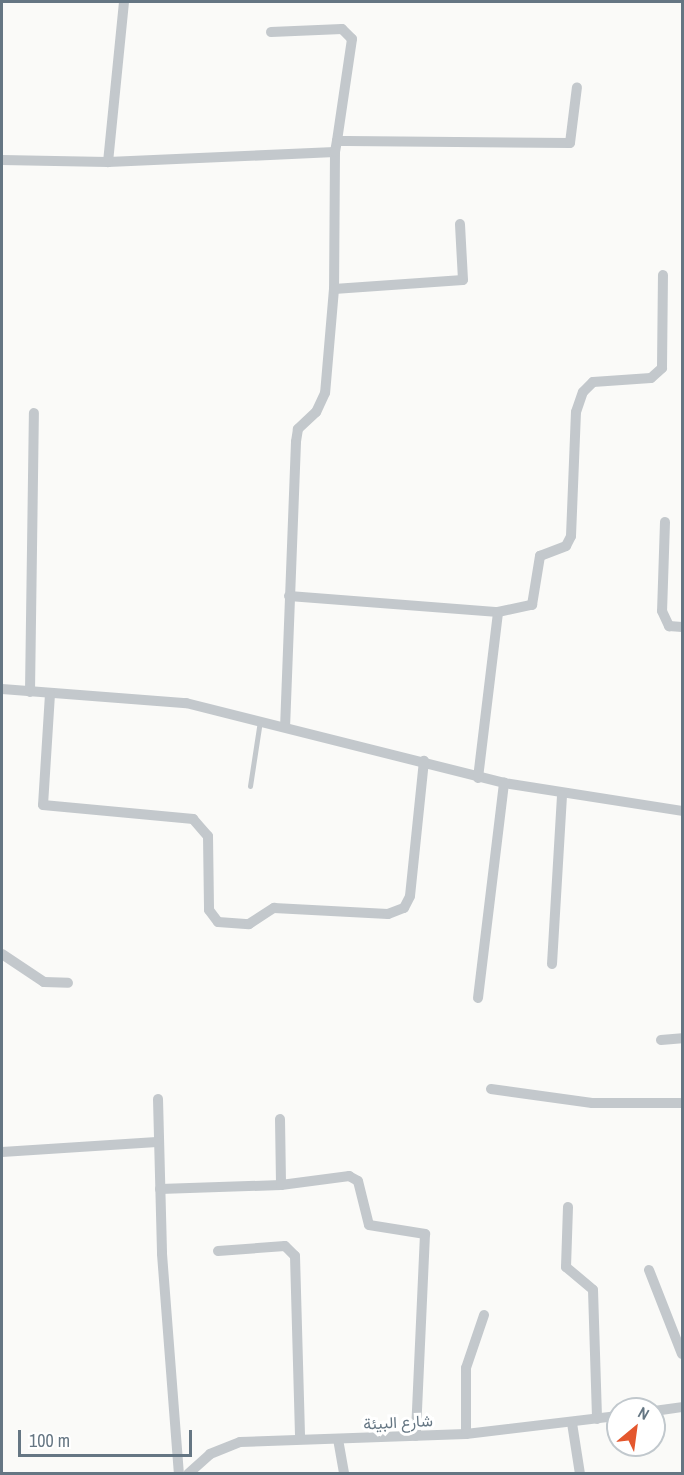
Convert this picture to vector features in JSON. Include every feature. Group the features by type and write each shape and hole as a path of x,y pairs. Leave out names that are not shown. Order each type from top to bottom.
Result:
{"street":[{"path":"108,162 124,2"},
{"path":"271,32 342,29 352,39 336,147 334,289 323,402 298,429 296,442 285,726"},
{"path":"2,160 108,162 336,147 570,143 577,87"},
{"path":"334,289 463,280 460,224"},
{"path":"289,596 498,612 532,605 540,556 566,546 571,536 576,412 583,392 593,382 651,378 662,368 663,275"},
{"path":"30,692 34,413"},
{"path":"664,522 662,611 669,626 682,627"},
{"path":"478,777 498,612"},
{"path":"2,688 51,694 172,701 261,720 504,783 562,795 682,811"},
{"path":"51,694 43,805 193,819 208,836 209,910 218,922 249,924 274,908 388,914 404,908 410,896 424,761"},
{"path":"478,998 504,783"},
{"path":"552,964 562,795"},
{"path":"2,954 44,982 68,983"},
{"path":"661,1040 682,1038"},
{"path":"492,1089 592,1103 682,1103"},
{"path":"158,1099 160,1189 179,1473"},
{"path":"280,1119 281,1185"},
{"path":"2,1152 158,1142"},
{"path":"160,1189 281,1185 349,1176 358,1181 369,1225 415,1228 427,1237 416,1436"},
{"path":"568,1207 566,1267 593,1290 597,1419"},
{"path":"218,1251 285,1246 295,1256 300,1438"},
{"path":"649,1270 682,1354"},
{"path":"466,1434 466,1368 484,1315"},
{"path":"666,1409 682,1407"},
{"name":"شارع البيئة","path":"189,1473 226,1445 300,1438 338,1439 466,1434 606,1418"},
{"path":"572,1423 580,1473"},
{"path":"338,1439 344,1473"}],"lane":[{"path":"250,786 261,720"}]}
